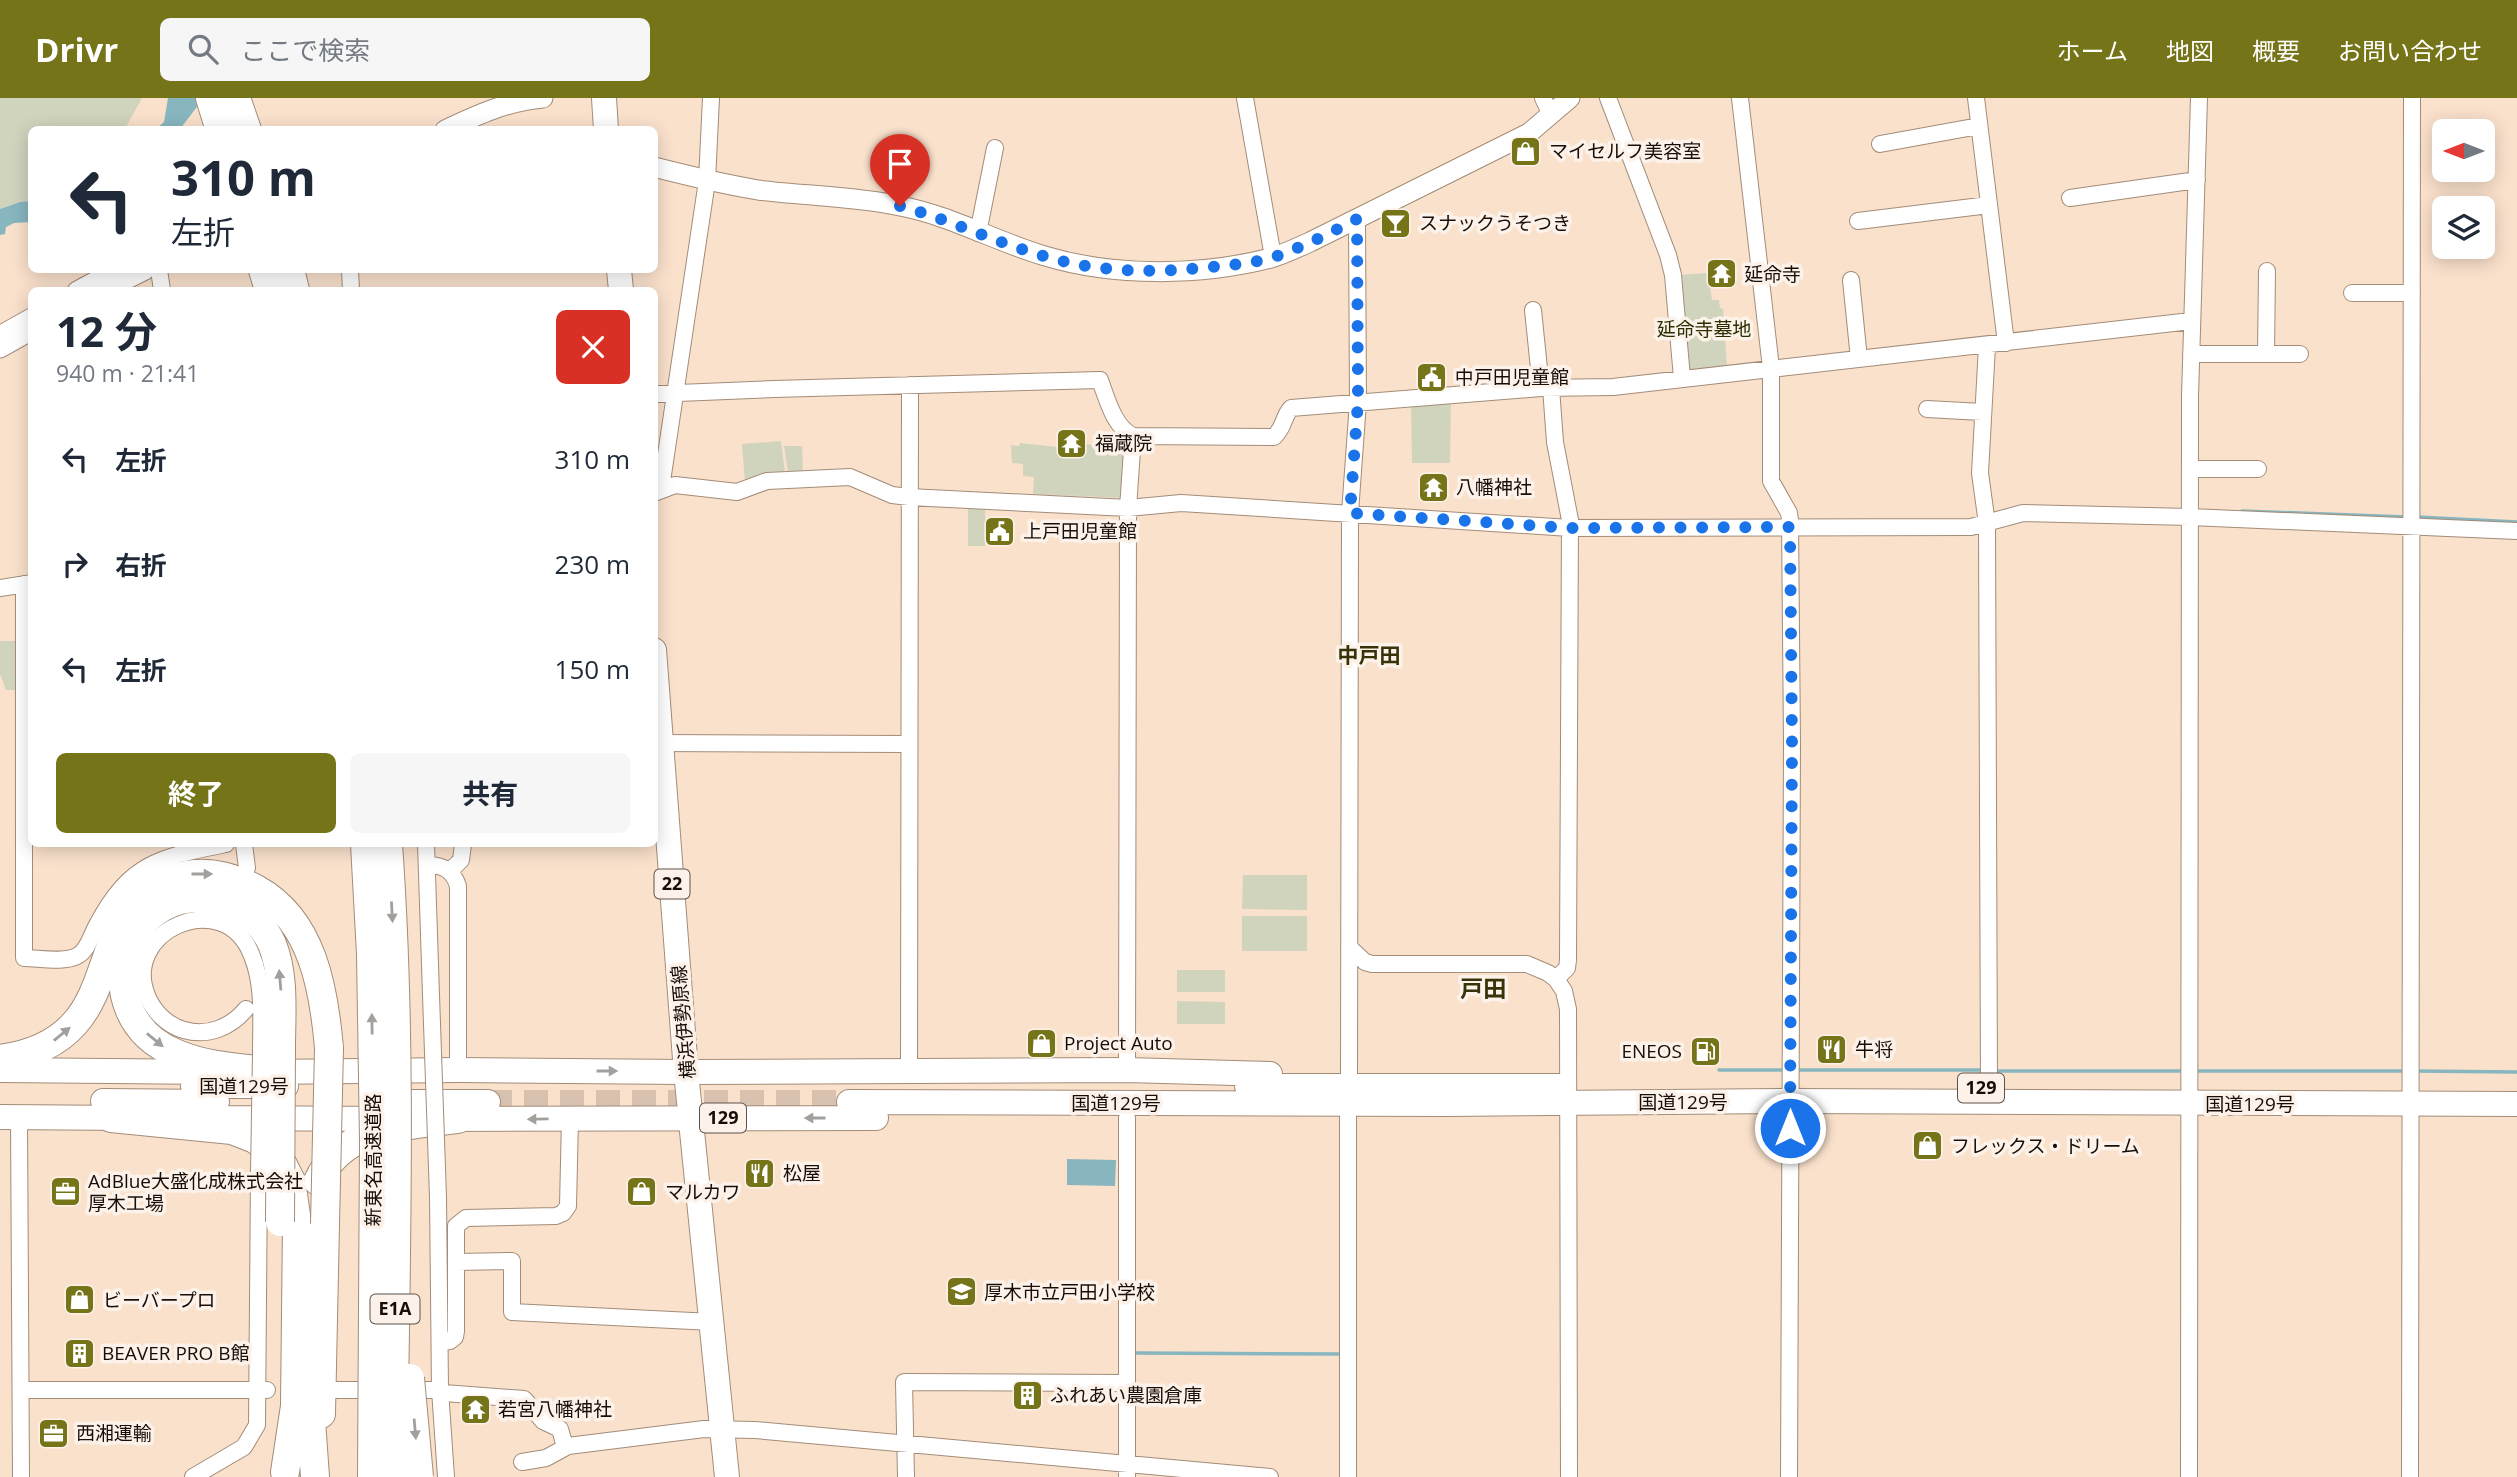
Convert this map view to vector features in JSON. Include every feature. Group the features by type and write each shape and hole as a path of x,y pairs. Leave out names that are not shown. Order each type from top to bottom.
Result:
{"highway":[{"path":"209,98 219,126"},
{"path":"236,98 246,126"},
{"name":"新東名高速道路","path":"365,847 386,1141 393,1477"},
{"name":"新東名高速道路","path":"372,1477 394,953 388,847"},
{"path":"0,1059 34,1052 64,1035 83,1014 116,934 141,898 159,884 180,876 199,873 222,875 264,893 281,908 309,950 318,975 326,1006 329,1048 322,1408 315,1475"},
{"path":"272,1057 200,1062 174,1053 153,1041 135,1020 124,998 122,978 124,959 133,937 145,920 161,908 181,900 201,898 222,901 239,907 257,920 271,940 278,962 281,988 272,1057 280,1222 279,1406 285,1475"},
{"path":"111,1118 232,1130 255,1139 272,1153 282,1163 291,1181 297,1222 295,1406 285,1475"},
{"path":"315,1475 309,1405 310,1234 318,1182 335,1156 363,1136 384,1129 458,1119"},
{"path":"362,1477 366,1261 386,1141"},
{"path":"386,1141 419,1477"}],"main road":[{"path":"604,98 606,126"},
{"name":"横浜伊勢原線","path":"658,743 691,1118 727,1477"},
{"name":"129","path":"0,1070 272,1057 458,1070 1127,1070 1349,1076 1446,1095"},
{"name":"国道129号","path":"849,1095 1569,1095 1789,1082 1989,1076 2190,1083"},
{"name":"国道129号","path":"1789,1082 2411,1084 2517,1089"},
{"name":"国道129号","path":"2411,1084 2517,1104"},
{"name":"国道129号","path":"0,1086 488,1094 0,1101"},
{"name":"129","path":"10,1117 1126,1118 1348,1114 1446,1095"}],"street":[{"path":"454,126 493,108 543,98"},
{"path":"711,98 707,181 676,392 658,491 685,485 737,492 767,481 850,477 892,495 909,497 1128,508 1181,503 1570,528 1971,527 2023,513 2517,531"},
{"path":"1245,98 1273,257"},
{"path":"658,168 707,181 759,190 900,206 928,213 1045,256 1107,270 1167,271 1240,264 1273,257 1357,219 1529,133 1547,106 1570,98"},
{"path":"1608,98 1668,255 1673,275 1682,378"},
{"path":"1740,98 1771,368 1771,481 1789,513 1790,527 1792,744 1789,1477"},
{"path":"1976,98 2006,343"},
{"path":"2189,1477 2191,321 2199,98"},
{"path":"2410,1477 2412,98"},
{"path":"1880,144 1979,126"},
{"path":"978,233 995,167 995,148"},
{"path":"2070,198 2197,180"},
{"path":"1868,223 1923,217 1989,205"},
{"path":"1349,1076 1350,513 1358,401 1357,219"},
{"path":"82,287 107,273"},
{"path":"111,287 139,273"},
{"path":"2263,279 2266,354"},
{"path":"1848,287 1859,359"},
{"path":"2360,297 2412,293"},
{"path":"1533,310 1570,528 1568,960 1567,968 1556,979"},
{"path":"0,334 28,318"},
{"path":"658,394 1100,380 1113,414 1128,434 1133,436 1274,437 1283,427 1291,408 1546,388 1613,387 2191,321"},
{"path":"0,348 28,332"},
{"path":"1987,346 1980,473 1987,524 1989,1076"},
{"path":"2191,354 2300,354"},
{"path":"909,1070 910,385"},
{"path":"1927,409 1982,412"},
{"path":"1127,1070 1128,508 1133,436"},
{"path":"2190,469 2234,474 2258,469"},
{"path":"0,588 28,584 23,958 79,956 86,949 110,901 142,868 179,853 210,847"},
{"path":"658,743 909,744"},
{"path":"244,847 247,868"},
{"path":"426,847 438,1197 440,1390 446,1477"},
{"path":"450,871 461,860 463,847"},
{"path":"428,865 442,866 450,871 457,886 458,1070"},
{"path":"193,1477 238,1452 249,1441 257,1425 262,1390 259,1174 272,1057 252,953 242,938 219,922 196,919 175,925 154,943 145,963 144,983 151,1004 165,1021 185,1030 207,1032 228,1025 246,1009"},
{"path":"1349,947 1364,962 1372,964 1527,964 1548,972 1564,991 1568,1009 1569,1095 1569,1477"},
{"path":"1348,1114 1348,1477"},
{"path":"10,1117 21,1390 21,1477"},
{"path":"440,1343 450,1342 455,1337 456,1226 463,1219 556,1216 563,1213 568,1206 569,1118"},
{"path":"1126,1118 1127,1471"},
{"path":"456,1262 512,1261 512,1312 712,1322"},
{"path":"906,1477 904,1382 1127,1383"},
{"path":"21,1390 262,1390"},
{"path":"336,1390 440,1390 444,1393 524,1399 543,1421 560,1430 565,1447"},
{"path":"522,1462 546,1458 565,1447 723,1428 906,1444 1127,1471 1270,1477"}],"green space":[{"path":"0,98 142,98 127,126 28,126 28,201 0,209"},
{"name":"延命寺墓地","path":"1708,273 1712,300 1719,300 1720,308 1723,309 1727,368 1688,372 1679,275"},
{"path":"1451,398 1450,463 1412,463 1411,402"},
{"path":"1061,440 1111,447 1111,443 1129,443 1126,498 1033,494 1034,477 1023,476 1023,464 1012,463 1011,445 1019,446 1020,443 1057,447"},
{"path":"781,441 785,473 745,483 742,444"},
{"path":"784,446 802,446 803,472 788,472"},
{"path":"968,505 985,505 985,546 968,546"},
{"path":"0,641 17,641 17,690 6,690 0,674"},
{"path":"1243,875 1307,875 1307,910 1242,909"},
{"path":"1242,916 1307,916 1307,951 1242,951"},
{"path":"1177,970 1225,970 1225,992 1177,992"},
{"path":"1177,1001 1225,1002 1225,1024 1177,1024"}],"water":[{"path":"168,98 199,98 200,103 182,126 160,126 164,122"},
{"path":"28,201 28,222 14,223 6,227 5,234 0,235 0,209"},
{"path":"1067,1159 1116,1160 1115,1186 1067,1185"}],"waterway":[{"path":"2242,511 2406,517"},
{"path":"2417,517 2517,522"},
{"path":"1719,1070 1787,1070"},
{"path":"1795,1070 1983,1070"},
{"path":"1994,1071 2186,1071"},
{"path":"2194,1071 2406,1071"},
{"path":"2414,1071 2517,1072"},
{"path":"1136,1353 1343,1354"}],"tunnel":[{"path":"488,1102 849,1102"}],"place":[{"name":"マイセルフ美容室","path":"1526,151"},
{"name":"スナックうそつき","path":"1396,223"},
{"name":"延命寺","path":"1721,274"},
{"name":"中戸田児童館","path":"1432,377"},
{"name":"福蔵院","path":"1072,443"},
{"name":"八幡神社","path":"1433,487"},
{"name":"上戸田児童館","path":"1000,531"},
{"name":"Project Auto","path":"1041,1043"},
{"name":"牛将","path":"1832,1049"},
{"name":"ENEOS","path":"1705,1051"},
{"name":"フレックス・ドリーム","path":"1928,1146"},
{"name":"松屋","path":"760,1173"},
{"name":"AdBlue大盛化成株式会社 厚木工場","path":"65,1192"},
{"name":"マルカワ","path":"642,1192"},
{"name":"厚木市立戸田小学校","path":"961,1292"},
{"name":"ビーバープロ","path":"80,1300"},
{"name":"BEAVER PRO B館","path":"79,1353"},
{"name":"ふれあい農園倉庫","path":"1027,1395"},
{"name":"若宮八幡神社","path":"475,1409"},
{"name":"西湘運輸","path":"53,1433"}],"district":[{"name":"中戸田","path":"1369,656"},
{"name":"戸田","path":"1483,989"}],"route":[{"path":"900,206 928,213 1045,256 1107,270 1135,272 1240,264 1273,257 1357,219 1358,401 1350,513 1570,528 1790,527 1790,1128"}]}
